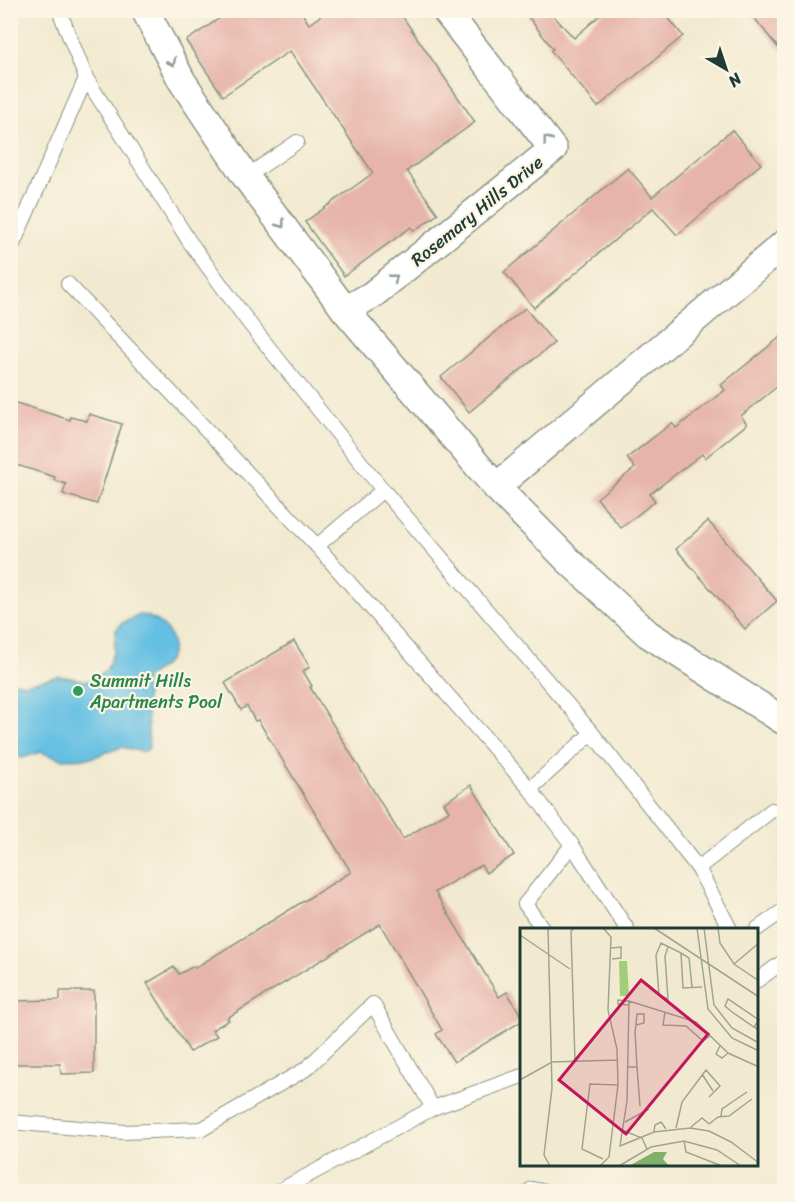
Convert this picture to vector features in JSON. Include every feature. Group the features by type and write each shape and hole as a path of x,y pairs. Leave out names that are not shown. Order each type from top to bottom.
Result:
{"street":[{"path":"145,10 182,81 246,177 345,310 496,487 569,561 648,634 784,721"},
{"name":"Rosemary Hills Drive","path":"345,310 372,295 553,148 445,10"},
{"path":"496,487 784,244"}],"lane":[{"path":"59,10 86,78 189,241 249,323 383,490 592,733 698,868 729,928"},
{"path":"10,251 86,78"},
{"path":"246,177 297,142"},
{"path":"68,284 317,546 530,789 572,845 626,928"},
{"path":"317,546 383,490"},
{"path":"530,789 592,733"},
{"path":"698,868 772,810"},
{"path":"542,928 525,904 572,845"},
{"path":"758,928 784,910"},
{"path":"759,979 784,961"},
{"path":"10,1122 124,1132 202,1129 306,1069 373,1004 433,1108"},
{"path":"277,1191 433,1108 520,1077"},
{"path":"529,1191 532,1189 547,1191"}],"water":[{"name":"Summit Hills Apartments Pool","path":"140,615 163,626 172,640 170,656 165,664 145,678 149,748 143,752 122,747 91,758 62,759 40,752 22,758 13,754 11,685 14,682 26,684 59,676 88,681 95,678 107,669 114,651 116,630 122,623"}],"building":[{"path":"232,10 300,10 309,24 329,10 398,10 475,122 407,171 438,214 414,231 411,227 344,276 305,222 373,173 290,51 223,96 186,41"},
{"path":"523,10 548,10 574,38 606,10 662,10 683,36 598,107 551,51 553,49"},
{"path":"748,10 784,10 784,55"},
{"path":"732,130 761,164 677,235 653,208 534,308 504,272 628,168 652,197"},
{"path":"525,308 554,343 469,412 441,377"},
{"path":"784,334 784,381 741,416 747,424 705,458 702,454 650,494 655,501 621,528 597,498 635,468 627,458 672,423 676,428 725,390 721,385"},
{"path":"10,401 70,420 70,417 87,421 89,414 122,424 97,504 63,494 66,484 54,480 55,477 10,463"},
{"path":"708,521 777,601 745,629 676,549"},
{"path":"294,641 310,667 303,671 312,686 310,687 403,839 449,811 444,803 471,785 514,855 486,873 481,865 435,892 499,997 507,992 520,1014 520,1022 454,1062 436,1034 442,1030 380,924 227,1018 229,1020 212,1030 217,1036 190,1052 147,983 174,967 179,974 194,966 195,968 351,872 258,720 255,721 247,706 241,710 225,683"},
{"path":"60,991 94,991 94,1073 61,1074 60,1064 10,1064 10,1001 60,1000"}],"place":[{"name":"Summit Hills Apartments Pool","path":"78,691"}]}
